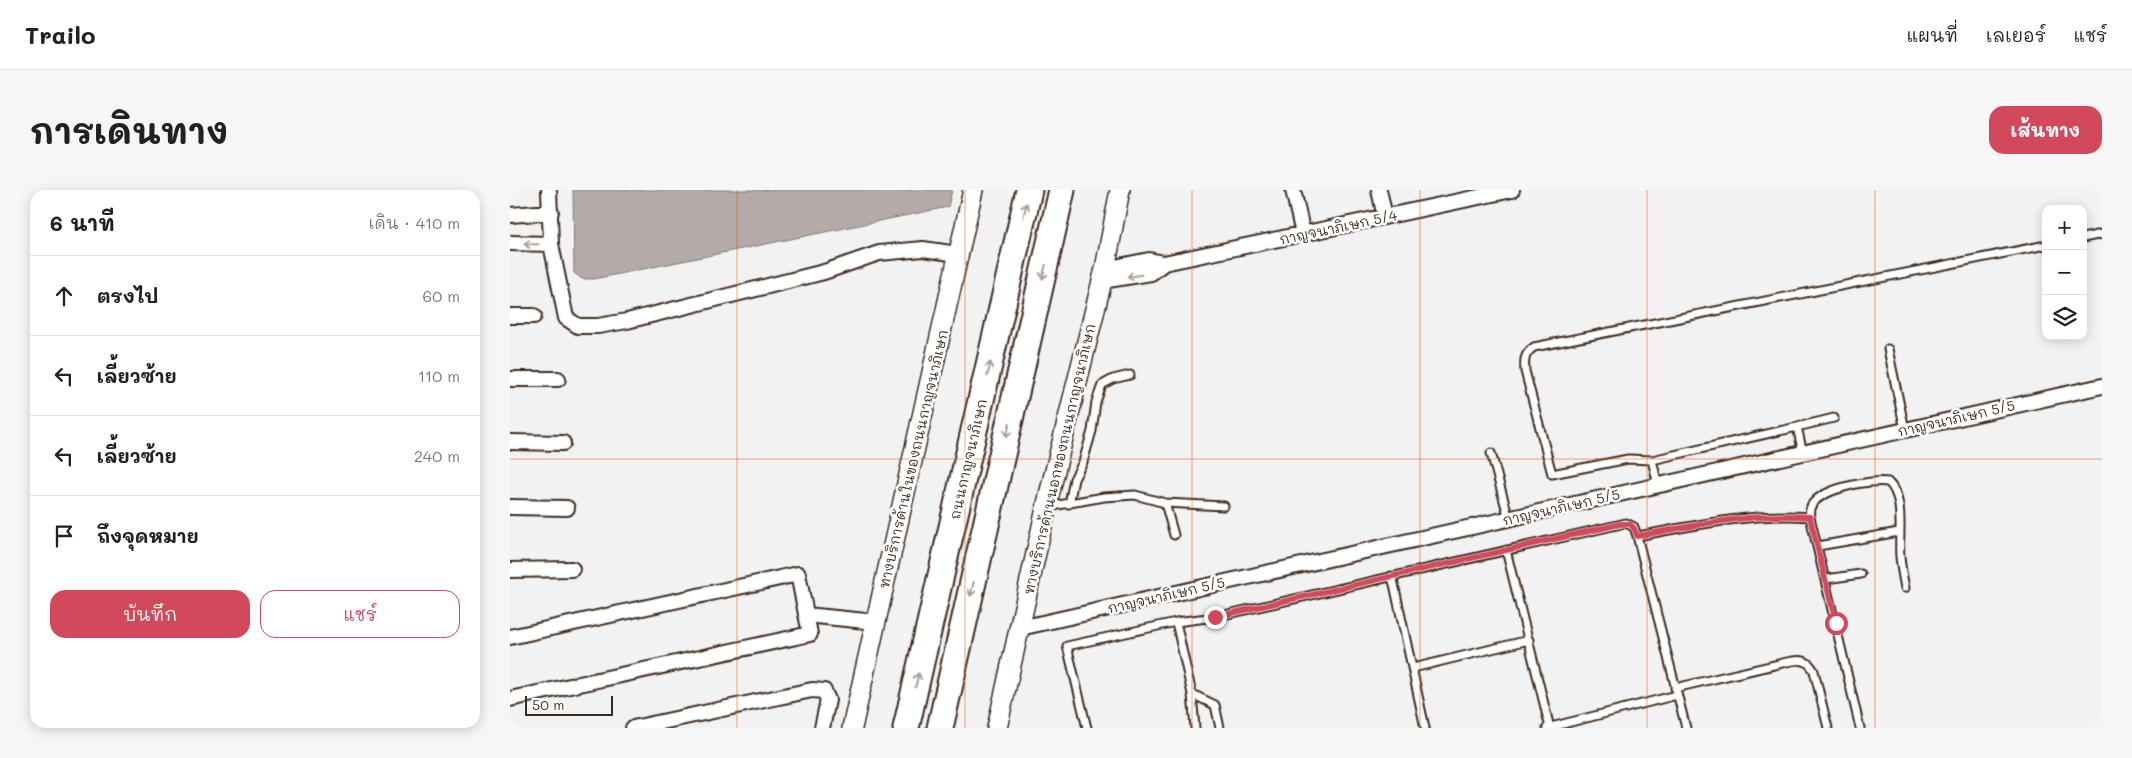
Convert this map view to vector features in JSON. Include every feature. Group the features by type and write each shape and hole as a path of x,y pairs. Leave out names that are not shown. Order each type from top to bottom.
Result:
{"highway":[{"name":"ถนนกาญจนาภิเษก","path":"906,728 1029,190"},
{"path":"940,728 1062,190"}],"main road":[{"name":"ทางบริการด้านในของถนนกาญจนาภิเษก","path":"852,728 973,190"},
{"name":"ทางบริการด้านนอกของถนนกาญจนาภิเษก","path":"997,728 1047,507 1103,275 1120,190"}],"street":[{"path":"549,190 551,244 566,318 578,326 598,326 636,318 824,272 879,253 923,249 958,254"},
{"path":"1293,190 1303,234"},
{"path":"1379,190 1385,217"},
{"name":"กาญจนาภิเษก 5/4","path":"1103,275 1149,260 1164,263 1385,217 1461,195 1512,190"},
{"path":"510,215 551,212"},
{"path":"510,244 551,244"},
{"path":"510,316 534,316"},
{"path":"510,379 558,379"},
{"name":"กาญจนาภิเษก 5/5","path":"1020,628 2102,386"},
{"path":"510,442 563,443"},
{"path":"510,507 567,508"},
{"path":"510,570 572,569"},
{"path":"510,637 798,574 810,634 510,699"},
{"path":"806,615 876,622"},
{"path":"632,728 812,690 824,691 828,700 822,728"}],"lane":[{"path":"2087,237 2102,234"},
{"path":"1834,418 1652,460 1628,459 1552,474 1525,371 1524,360 1527,352 1543,346 2042,246"},
{"path":"1888,349 1905,430"},
{"path":"1069,504 1074,479 1082,462 1092,431 1096,402 1102,385 1112,379 1130,375"},
{"path":"1796,427 1803,453"},
{"path":"1491,453 1509,519"},
{"path":"1652,460 1658,486"},
{"path":"1860,728 1810,517 1810,509 1813,504 1832,491 1878,480 1888,482 1896,492 1900,516 1900,559 1905,588"},
{"path":"1047,507 1104,497 1135,495 1164,503 1224,506"},
{"path":"1164,503 1174,535"},
{"path":"1637,536 1737,519 1773,515 1810,517"},
{"path":"1087,728 1067,646 1176,622 1215,617 1626,523 1634,528 1637,536 1686,728"},
{"path":"1818,546 1899,532"},
{"path":"1506,550 1549,728 1787,662 1802,660 1811,665 1814,671 1828,728"},
{"path":"1826,579 1860,574"},
{"path":"1390,576 1394,584 1425,728"},
{"path":"1176,622 1192,694 1195,728"},
{"path":"1413,668 1529,640"},
{"path":"1192,694 1215,706 1220,728"}],"shaded area":[{"path":"573,190 952,190 948,207 594,279 582,279 574,273"}],"route":[{"path":"1215,617 1620,524 1630,524 1637,536 1737,519 1787,515 1810,517 1836,623"}]}
